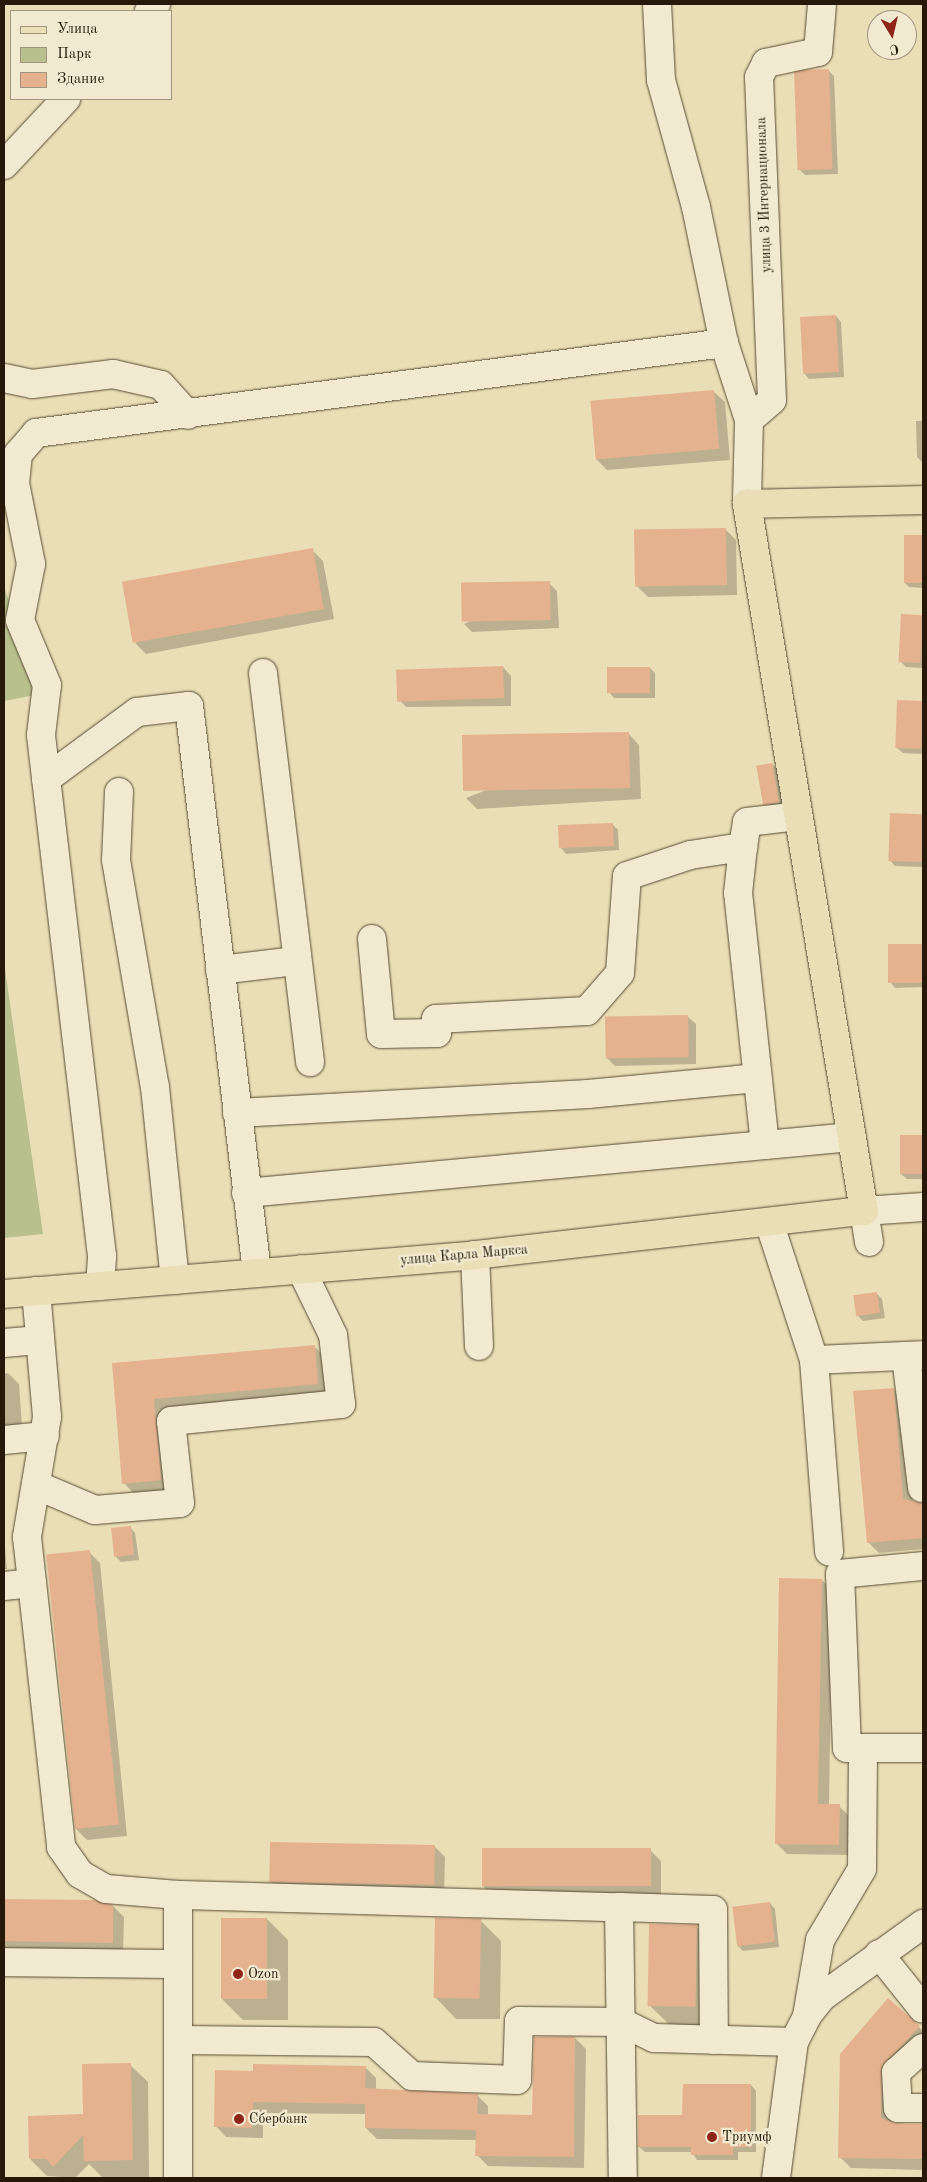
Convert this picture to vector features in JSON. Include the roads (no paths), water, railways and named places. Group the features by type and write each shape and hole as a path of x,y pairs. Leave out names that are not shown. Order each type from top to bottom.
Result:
{"main road":[{"path":"864,1211 747,504 923,500"},
{"name":"улица Карла Маркса","path":"4,1294 475,1255 864,1211"}],"street":[{"path":"657,4 661,80 696,207 724,343 749,420 747,504"},
{"name":"улица 3 Интернационала","path":"749,420 772,400 759,77 766,62 818,52 822,4"},
{"path":"4,165 65,100"},
{"path":"100,1286 102,1256 41,736 47,685 20,620 31,564 15,483 18,454 36,433 188,415 724,343"},
{"path":"4,378 32,384 113,374 161,385 188,415"},
{"path":"263,673 296,961 310,1062"},
{"path":"46,779 137,712 189,706 257,1272"},
{"path":"119,792 116,860 155,1087 174,1280"},
{"path":"765,1145 738,893 747,822 798,816"},
{"path":"372,939 381,1034 437,1033 436,1019 587,1011 620,973 627,876 690,855 743,848"},
{"path":"220,970 296,961"},
{"path":"237,1113 588,1094 757,1078"},
{"path":"246,1193 852,1137"},
{"name":"улица Карла Маркса","path":"864,1211 923,1207"},
{"path":"864,1211 869,1242"},
{"path":"769,1222 814,1360 828,1551"},
{"path":"475,1255 479,1346"},
{"path":"36,1485 95,1510 180,1503 171,1421 341,1404 333,1335 301,1269"},
{"path":"36,1292 47,1416 27,1537 61,1847 80,1874 106,1889 178,1895 713,1910 714,2040"},
{"path":"4,1343 40,1340"},
{"path":"814,1360 915,1356 922,1488"},
{"path":"4,1440 44,1436"},
{"path":"923,1566 840,1574 847,1748 923,1748"},
{"path":"4,1586 32,1583"},
{"path":"807,2016 820,1940 862,1869 863,1748"},
{"path":"178,1895 178,2178"},
{"path":"619,1907 623,2178"},
{"path":"776,2178 794,2042 807,2016 822,1997 923,1924"},
{"path":"879,1954 923,2009"},
{"path":"4,1962 178,1964"},
{"path":"178,2040 374,2042 412,2076 517,2080 519,2021 621,2022 654,2038 794,2042"},
{"path":"923,2048 896,2072 898,2108 923,2108"}],"place":[{"name":"Ozon","path":"238,1974"},
{"name":"Сбербанк","path":"239,2119"},
{"name":"Триумф","path":"712,2137"}]}
